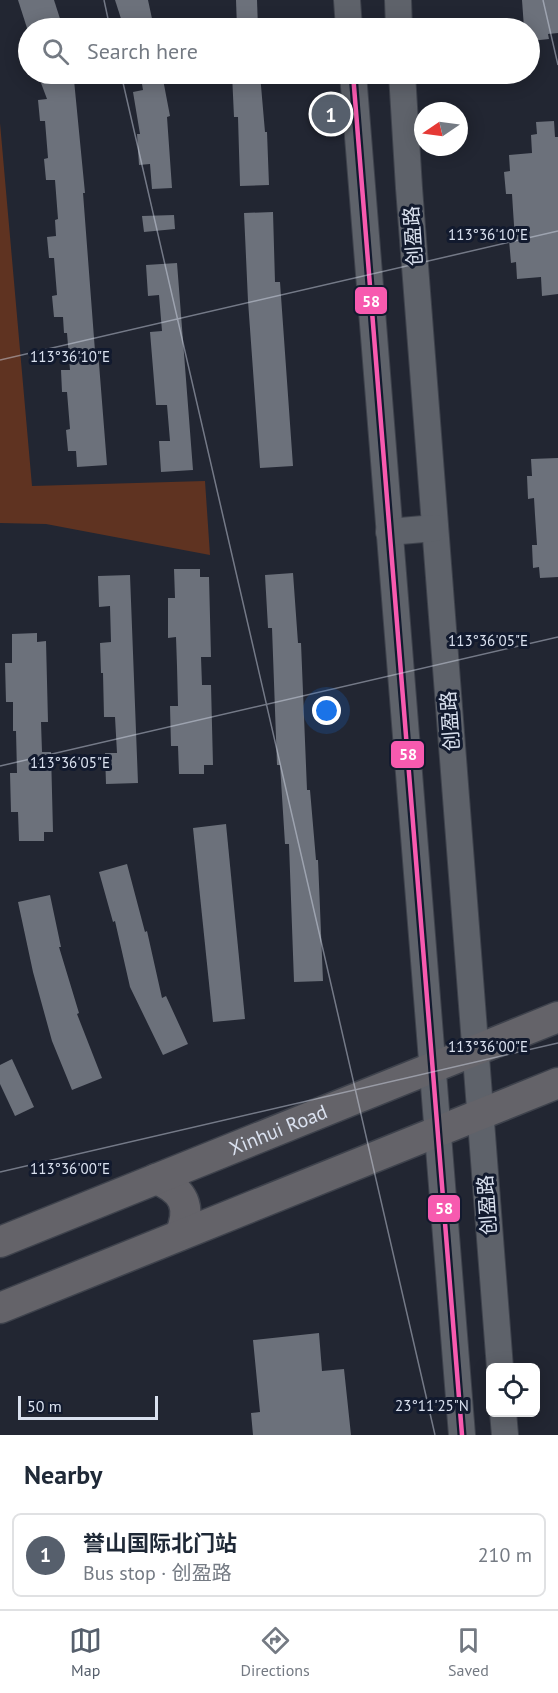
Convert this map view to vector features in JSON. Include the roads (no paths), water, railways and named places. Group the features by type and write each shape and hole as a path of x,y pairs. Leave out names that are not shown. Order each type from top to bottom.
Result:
{"main road":[{"name":"Xinhui Road","path":"0,1242 558,1017"},
{"path":"0,1308 558,1083"},
{"path":"156,1179 170,1184 180,1194 186,1207 186,1222 180,1235"}],"street":[{"path":"347,0 348,18"},
{"path":"398,0 399,18"},
{"path":"354,84 462,1435"},
{"name":"创盈路","path":"403,84 500,1363"},
{"path":"389,532 435,528"},
{"path":"503,1417 505,1435"}],"place":[{"name":"誉山国际北门站","path":"331,114"}]}
